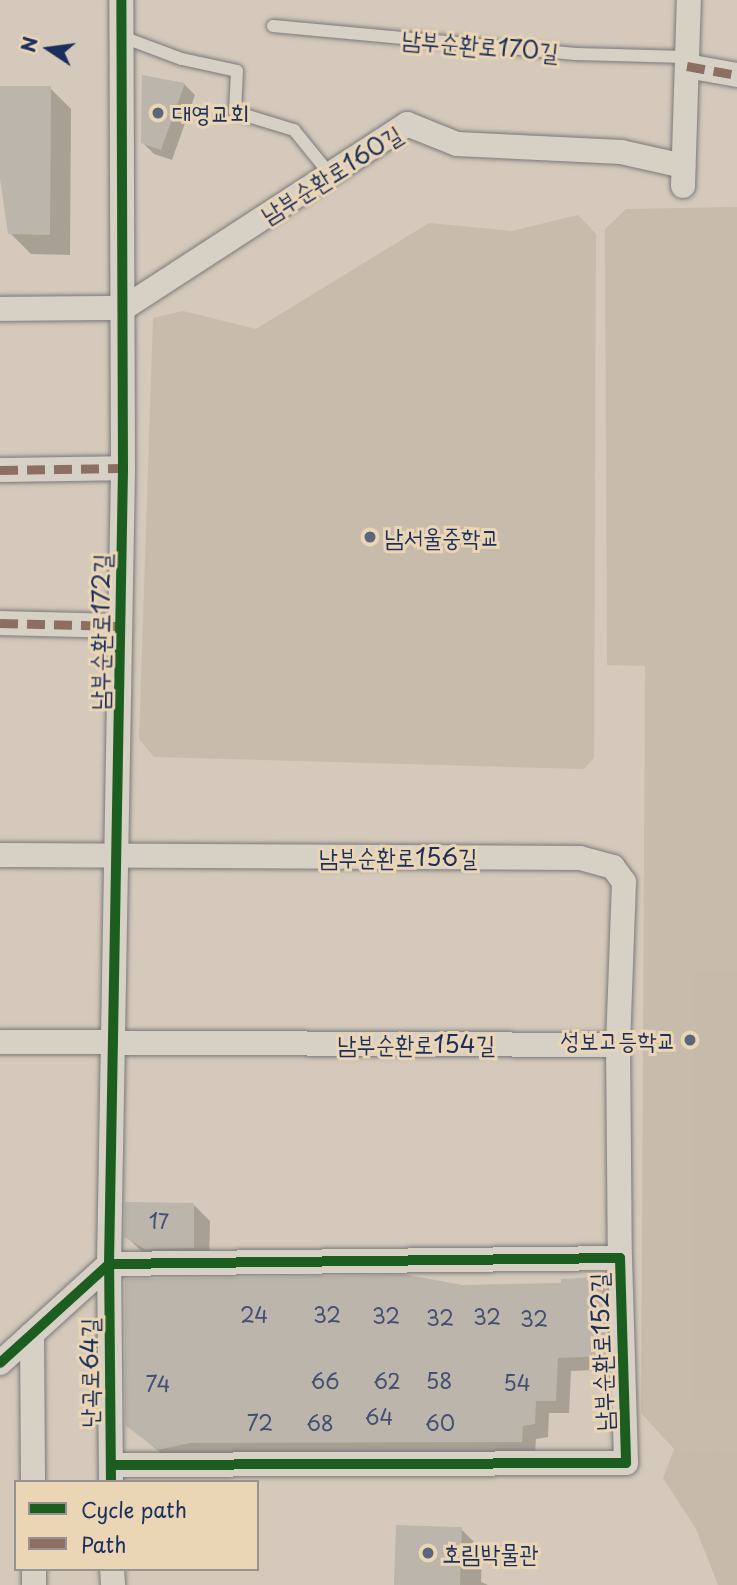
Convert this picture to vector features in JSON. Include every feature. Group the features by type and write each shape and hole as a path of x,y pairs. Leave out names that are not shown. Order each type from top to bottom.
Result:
{"street":[{"name":"남부순환로172길","path":"109,1264 123,468 121,0"},
{"path":"687,61 689,0"},
{"name":"남부순환로170길","path":"687,61 737,75"},
{"name":"남부순환로160길","path":"124,308 407,124 457,144 621,152 683,176 687,61"},
{"path":"0,309 124,308"},
{"path":"0,470 123,468"},
{"path":"0,623 120,626"},
{"name":"남부순환로156길","path":"0,855 580,858 612,867 624,882 618,1045"},
{"name":"남부순환로154길","path":"0,1042 618,1045"},
{"path":"618,1045 620,1258"},
{"name":"남부순환로152길","path":"109,1264 620,1258 626,1463 111,1473"},
{"path":"0,1363 109,1264"},
{"name":"난곡로64길","path":"109,1264 111,1473"},
{"path":"32,1334 33,1480"}],"lane":[{"name":"남부순환로170길","path":"273,26 576,54 687,61"},
{"path":"120,36 182,59 237,71 234,112 294,130 329,173"}],"shaded area":[{"path":"737,207 737,1452 674,1449 641,1413 645,666 607,665 605,229 626,209"},
{"name":"남서울중학교","path":"578,215 596,234 594,758 584,769 154,757 139,739 153,318 183,311 256,329 429,223 512,231"},
{"path":"693,971 737,971 737,1401 693,1401"},
{"path":"674,1449 737,1452 737,1585 718,1585 696,1529 663,1478"}],"building":[{"name":"대영교회","path":"142,75 185,83 161,150 141,143"},
{"path":"0,86 51,86 50,235 8,234 0,178"},
{"path":"125,1202 194,1203 194,1248 145,1249 124,1237"},
{"path":"408,1275 462,1285 561,1283 561,1279 596,1277 595,1287 603,1286 602,1297 606,1296 608,1356 558,1358 556,1401 536,1401 535,1424 523,1426 522,1442 190,1443 158,1450 125,1425 125,1279"},
{"name":"호림박물관","path":"396,1525 462,1527 460,1585 394,1585"}],"marked path":[{"path":"687,66 737,75"},
{"path":"0,470 123,468"},
{"path":"0,623 120,626"}],"cycle path":[{"path":"111,1480 109,1264 123,468 121,0"},
{"path":"0,1363 109,1264 620,1258 626,1463 111,1465"}],"place":[{"name":"대영교회","path":"158,113"},
{"name":"남서울중학교","path":"370,537"},
{"name":"성보고등학교","path":"690,1040"},
{"name":"호림박물관","path":"428,1553"}]}
